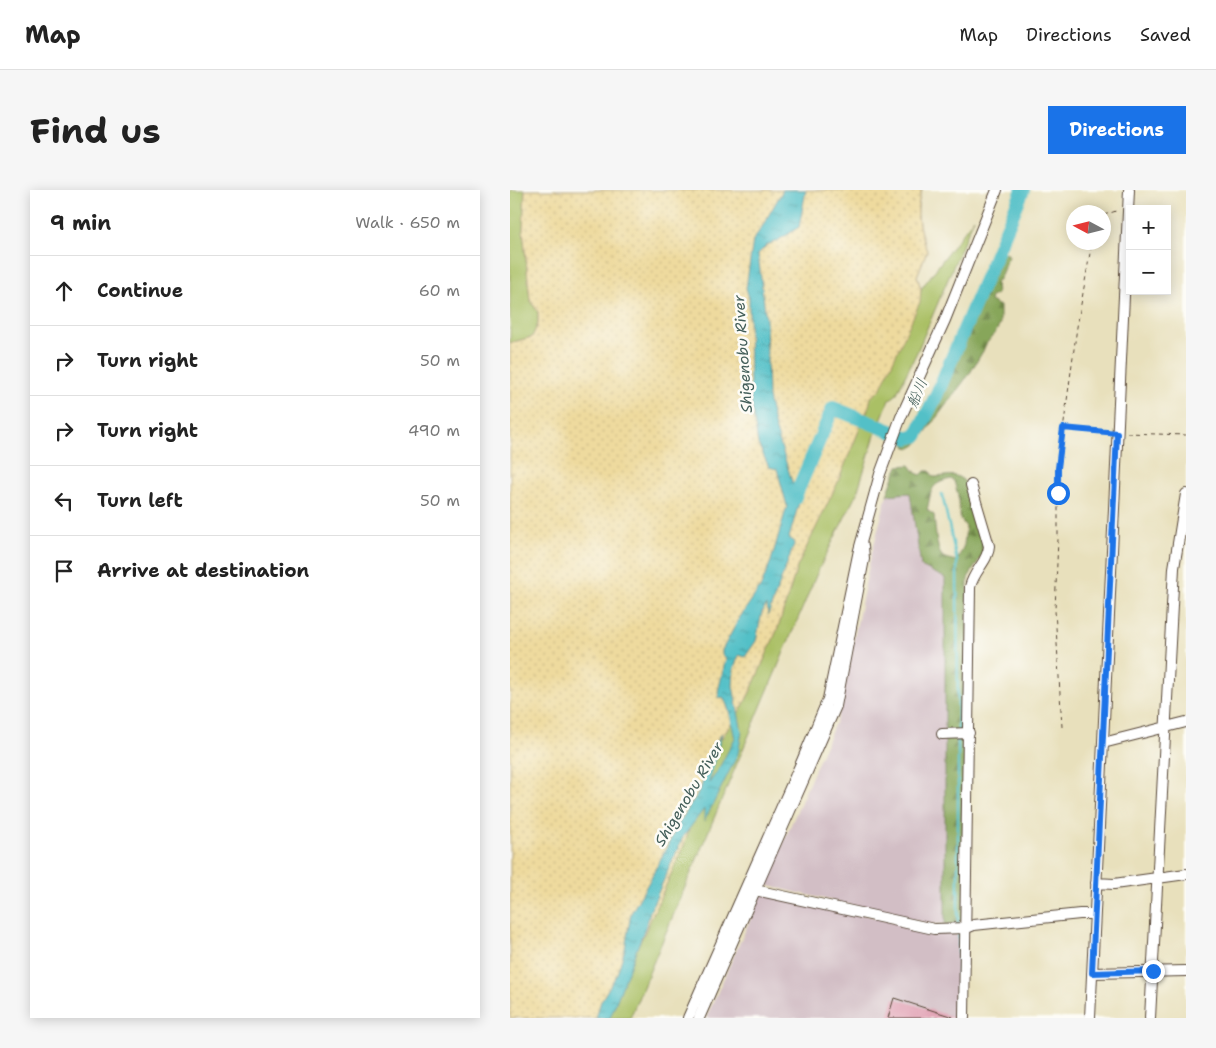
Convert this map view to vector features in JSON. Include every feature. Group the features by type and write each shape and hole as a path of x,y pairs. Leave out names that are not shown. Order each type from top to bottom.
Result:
{"street":[{"path":"688,1018 802,762 828,699 863,533 880,474 901,417 945,320 997,190"},
{"path":"1128,205 1129,190"},
{"path":"1090,1018 1126,248"},
{"path":"964,1018 967,928 967,733 970,587 976,570 988,554 989,546 971,485"},
{"path":"1150,1018 1174,568 1186,494"},
{"path":"699,1018 836,706 864,560 863,533"},
{"path":"1103,743 1186,722"},
{"path":"943,734 967,733"},
{"path":"1096,883 1114,884 1186,874"},
{"path":"755,890 934,929 967,928 974,925 1094,914"},
{"path":"1092,973 1186,971"}],"path":[{"path":"1111,213 1126,208"},
{"path":"1062,727 1055,610 1058,468 1077,327 1091,250"},
{"path":"1063,428 1117,433 1186,435"}],"shaded area":[{"path":"910,493 921,566 945,578 945,924 929,924 765,885 838,716 871,556 887,495"},
{"path":"762,893 959,935 956,1018 706,1018"}],"green space":[{"path":"510,190 525,190 523,229 530,300 538,312 538,324 532,337 510,343"},
{"path":"974,218 917,352 896,395 889,400 875,435 857,493 818,571 630,1018 597,1018 644,934 684,845 715,748 743,706 751,690 778,628 797,567 837,483 869,406 871,396 919,302 921,289"},
{"path":"1002,252 1007,253 1009,257 996,283 997,294 991,297 990,301 1000,306 1000,325 986,344 970,373 916,445 911,448 906,447 905,440 916,438 920,433"},
{"path":"910,465 916,473 921,475 925,471 930,471 933,477 955,476 962,479 966,483 984,547 984,552 968,578 964,919 955,924 945,924 945,578 921,566 910,493 887,495 898,466","holes":["951,479 954,481 958,495 960,518 966,527 964,545 957,561 945,558 940,553 934,515 927,510 931,493 935,486"]}],"sand":[{"path":"525,190 922,190 918,206 918,221 927,251 917,276 921,289 920,302 880,390 871,397 837,484 797,567 778,628 751,690 743,706 715,748 684,845 644,934 597,1018 510,1018 510,343 532,337 538,324 538,312 530,300 523,229"}],"water":[{"path":"783,190 806,190 799,227 767,245 758,254 766,320 768,397 774,424 794,488 800,499 789,538 795,542 768,615 767,605 762,612 756,641 745,657 739,655 734,668 733,686 742,732 738,754 704,822 704,809 683,837 650,911 610,1018 596,1018 601,1001 617,974 625,949 631,913 679,823 700,790 715,744 722,733 709,783 735,738 728,707 723,697 719,698 718,692 726,658 722,655 722,650 740,617 761,586 771,561 787,506 777,469 769,467 758,444 750,395 749,298 746,288 753,240"}],"building":[{"path":"894,998 953,1017 953,1018 888,1018"}],"waterway":[{"name":"船川","path":"794,499 833,408 908,438 916,436 936,396 1023,190"},
{"path":"942,494 957,561 958,731"},
{"path":"958,737 958,926"},
{"path":"957,1018 959,932"}],"route":[{"path":"1058,493 1058,468 1063,428 1117,433 1092,973 1153,971"}],"water label":[{"name":"Shigenobu River","path":"743,354"},
{"name":"Shigenobu River","path":"689,794"}]}
